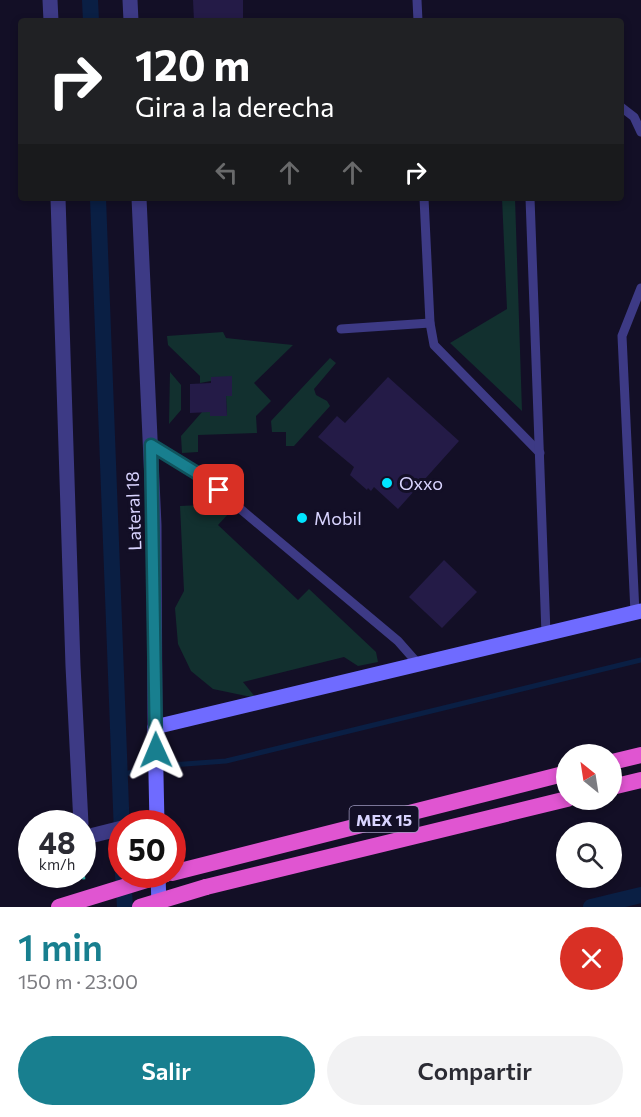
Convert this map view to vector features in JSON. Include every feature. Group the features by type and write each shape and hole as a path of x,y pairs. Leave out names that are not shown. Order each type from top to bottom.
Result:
{"highway":[{"path":"622,760 641,755"},
{"name":"MEX 15","path":"186,869 556,776"},
{"path":"622,785 641,780"},
{"name":"MEX 15","path":"140,907 206,887 556,802"},
{"path":"59,907 121,888"}],"main road":[{"path":"155,727 420,666 638,612"},
{"name":"Lateral 18","path":"150,810 155,727"},
{"path":"158,888 159,907"}],"street":[{"path":"50,0 51,18"},
{"path":"130,0 131,18"},
{"path":"58,201 73,666 80,810"},
{"name":"Lateral 18","path":"139,201 151,445 155,727"}],"lane":[{"path":"417,0 418,18"},
{"path":"624,109 634,117 641,132"},
{"path":"424,201 430,323 435,345 444,357 540,453"},
{"path":"530,201 546,634"},
{"path":"638,612 622,336 641,288"},
{"path":"341,329 430,323"},
{"path":"151,445 219,490 398,641 420,666"}],"green space":[{"path":"502,201 515,201 522,411 450,343 507,309"},
{"path":"223,332 226,338 293,345 254,383 271,401 256,416 257,433 198,435 198,452 182,453 181,436 202,412 210,412 210,416 227,416 226,396 232,396 232,377 200,383 200,376 168,345 167,336"},
{"path":"330,358 336,363 314,389 316,395 327,401 330,406 294,446 286,446 286,432 272,432 271,421"},
{"path":"170,372 181,385 181,410 169,424"},
{"path":"222,504 230,512 218,525 298,600 309,589 376,652 378,662 358,666 344,657 243,682 256,698 213,689 191,671 178,644 175,608 184,591 180,506"}],"building":[{"path":"193,0 243,0 243,18 194,18"},
{"path":"232,376 232,396 226,396 227,416 210,416 210,412 190,413 190,384 211,383 211,377"},
{"path":"388,377 459,441 398,509 374,487 371,491 368,488 367,490 350,475 354,467 318,437 337,416 345,423"},
{"path":"444,560 477,592 442,628 409,597"}],"waterway":[{"path":"90,0 91,18"},
{"path":"98,201 121,810"},
{"path":"171,765 226,761 641,660"},
{"path":"119,775 143,770"},
{"path":"124,888 125,907"},
{"path":"591,907 641,895"}],"place":[{"name":"Oxxo","path":"387,483"},
{"name":"Mobil","path":"302,518"}],"route":[{"path":"156,750 151,445 219,490"}]}
